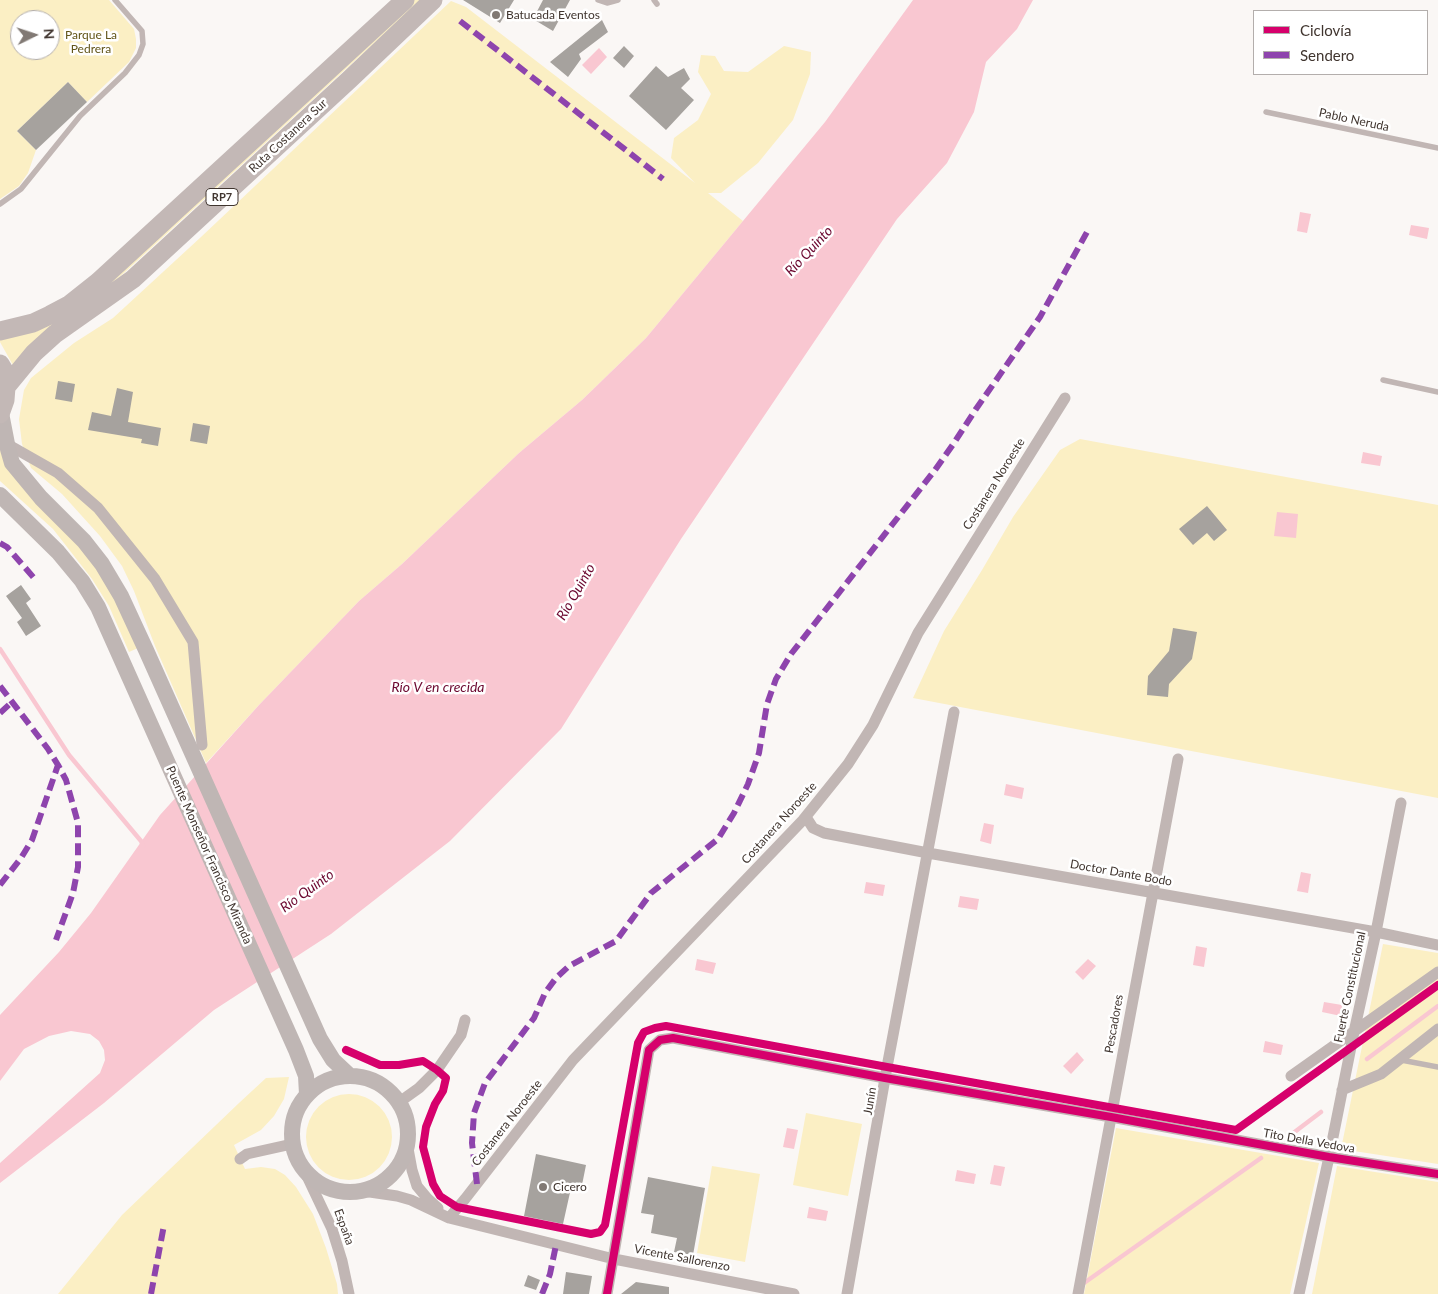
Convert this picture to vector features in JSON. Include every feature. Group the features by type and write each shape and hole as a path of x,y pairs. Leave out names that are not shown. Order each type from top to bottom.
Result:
{"main road":[{"name":"Ruta Costanera Sur","path":"0,331 33,323 70,305 98,282 405,0"},
{"name":"Ruta Costanera Sur","path":"6,387 34,353 55,334 133,279 433,0"},
{"name":"Ruta Costanera Sur","path":"0,364 3,369 6,387 5,400 0,413"}],"street":[{"name":"Costanera Noroeste","path":"448,1218 465,1199 573,1060 806,817 848,764 873,725 918,632 1065,398"},
{"path":"0,413 12,463 41,498 84,541 102,564 121,596 320,1039 333,1060 349,1075"},
{"path":"6,444 65,478 98,508 155,578 193,642 202,745"},
{"name":"Puente Monseñor Francisco Miranda","path":"0,495 58,552 82,580 98,607 296,1050 306,1076 307,1094"},
{"name":"Junín","path":"847,1294 885,1078 954,712"},
{"name":"Pescadores","path":"1078,1294 1178,759"},
{"name":"Fuerte Constitucional","path":"1299,1294 1376,932 1401,803"},
{"name":"Doctor Dante Bodo","path":"806,817 813,828 824,834 1376,932 1438,946"},
{"path":"1291,1076 1438,972"},
{"path":"398,1103 419,1088 437,1070 461,1035 465,1020"},
{"path":"1342,1090 1381,1074 1438,1030"},
{"name":"Tito Della Vedova","path":"614,1259 648,1050 660,1040 673,1038 885,1078 1329,1157 1438,1174"},
{"path":"349,1075 362,1077 375,1081 389,1091 398,1103 402,1109 408,1131 407,1143 398,1168 379,1186 349,1193 335,1190 321,1184 305,1172 295,1157 292,1144 294,1116 307,1094 321,1083 349,1075"},
{"name":"Vicente Sallorenzo","path":"407,1143 417,1186 448,1218"},
{"path":"240,1159 247,1154 292,1144"},
{"name":"España","path":"305,1172 332,1229 342,1261 349,1294"},
{"name":"Vicente Sallorenzo","path":"363,1191 411,1200 448,1218 614,1259 794,1294"},
{"path":"608,1294 614,1259"}],"lane":[{"path":"0,204 21,189 80,116 125,73 139,56 143,44 142,31 115,0"},
{"path":"598,0 607,3 618,0"},
{"name":"Pablo Neruda","path":"1266,112 1438,148"},
{"path":"1383,380 1438,392"},
{"path":"1398,1060 1438,1067"}],"green space":[{"name":"Parque La Pedrera","path":"0,0 109,0 134,29 136,48 129,62 87,102 68,82 17,131 36,150 28,173 19,186 0,199"},
{"path":"412,0 421,0 124,273 14,367 0,342 0,333 35,326"},
{"path":"451,1 466,7 695,183 671,158 674,138 698,120 711,94 698,72 701,55 715,56 724,71 748,72 784,46 811,52 810,74 793,120 758,163 721,193 708,193 743,221 646,338 582,400 519,453 402,564 359,601 206,763 122,566 100,536 62,494 31,468 22,444 19,419 24,390 31,378 74,343 113,318"},
{"path":"0,435 107,579 138,648 129,652 109,606 92,579 53,529 0,481"},
{"path":"1080,439 1438,505 1438,798 913,698 944,631 1013,517 1060,450"},
{"path":"1383,944 1438,953 1438,1164 1341,1149"},
{"path":"289,1077 284,1099 274,1116 261,1130 234,1145 245,1169 261,1167 275,1169 285,1175 296,1187 313,1214 326,1248 337,1284 338,1294 58,1294 122,1215 239,1103 266,1078"},
{"path":"349,1094 365,1097 373,1101 385,1113 389,1121 392,1137 389,1153 385,1161 373,1173 365,1177 349,1180 333,1177 325,1173 313,1161 309,1153 306,1137 309,1121 313,1113 325,1101 333,1097"},
{"path":"806,1113 862,1124 848,1196 793,1185"},
{"path":"1116,1128 1319,1163 1290,1294 1084,1294"},
{"path":"712,1166 760,1174 745,1262 697,1253"},
{"path":"1337,1166 1438,1182 1438,1294 1312,1294"}],"water":[{"name":"Río V en crecida","path":"913,0 1033,0 1017,29 986,62 974,112 947,163 897,219 681,539 561,729 450,841 331,934 214,1010 104,1103 0,1183 0,1163 100,1073 105,1060 104,1050 99,1041 90,1034 71,1031 49,1036 24,1049 0,1081 0,1015 59,952 91,913 160,815 259,705 359,601 402,564 519,453 582,400 646,338 825,122"},
{"path":"599,48 607,57 591,74 582,65"},
{"path":"1300,212 1311,214 1307,233 1297,231"},
{"path":"1411,225 1429,228 1427,239 1409,235"},
{"path":"1363,452 1382,456 1380,466 1361,463"},
{"path":"1277,512 1298,514 1296,538 1274,536"},
{"path":"1006,784 1024,788 1022,799 1004,795"},
{"path":"984,823 994,825 991,844 980,841"},
{"path":"1301,872 1311,874 1308,893 1297,891"},
{"path":"866,882 885,885 883,896 864,893"},
{"path":"960,896 979,899 977,910 958,907"},
{"path":"1196,946 1207,948 1204,967 1193,965"},
{"path":"697,959 716,963 713,974 695,970"},
{"path":"1088,959 1096,966 1083,980 1075,972"},
{"path":"1324,1002 1342,1005 1341,1016 1322,1012"},
{"path":"1265,1041 1283,1045 1281,1055 1263,1052"},
{"path":"1077,1052 1084,1060 1071,1074 1063,1066"},
{"path":"787,1128 798,1130 794,1149 783,1147"},
{"path":"994,1165 1005,1167 1001,1186 990,1184"},
{"path":"957,1170 976,1174 974,1184 955,1181"},
{"path":"809,1207 828,1211 826,1221 807,1218"}],"building":[{"name":"Batucada Eventos","path":"463,0 514,0 500,23"},
{"path":"543,0 570,0 553,31 533,19"},
{"path":"602,20 608,32 579,54 581,59 568,77 550,62"},
{"path":"624,46 634,56 624,68 613,58"},
{"path":"656,66 668,77 684,68 690,79 681,88 694,100 666,130 629,96"},
{"path":"68,82 87,102 36,150 17,131"},
{"path":"58,381 75,384 72,402 55,399"},
{"path":"117,388 133,392 128,422 161,428 158,446 141,443 142,439 88,430 92,412 111,416"},
{"path":"193,423 210,426 207,444 190,441"},
{"path":"1207,506 1227,530 1214,541 1207,533 1193,545 1179,529"},
{"path":"21,585 31,599 26,603 41,626 26,636 17,622 22,618 6,596"},
{"path":"1173,628 1197,632 1192,659 1169,684 1168,697 1147,695 1148,676 1169,651"},
{"name":"Cicero","path":"536,1154 586,1165 581,1190 571,1188 563,1224 524,1216"},
{"path":"648,1177 705,1188 693,1255 674,1252 677,1238 651,1233 654,1215 641,1213"},
{"path":"566,1272 592,1276 589,1294 563,1294"},
{"path":"528,1275 540,1280 536,1290 524,1286"},
{"path":"636,1282 669,1287 669,1294 621,1294"}],"waterway":[{"path":"0,649 69,755 141,841 143,846"},
{"path":"1367,1059 1438,1006"},
{"path":"1288,1137 1321,1112"},
{"path":"1084,1283 1261,1158"}],"marked path":[{"path":"460,21 663,179"},
{"path":"477,1184 472,1143 474,1113 485,1083 534,1018 545,993 556,978 569,966 616,941 651,893 718,839 734,813 748,784 759,753 767,704 776,679 791,654 954,443 1040,317 1087,232"},
{"path":"0,543 7,547 34,578"},
{"path":"0,686 58,765 66,780 78,823 78,867 73,893 56,940"},
{"path":"0,713 12,702"},
{"path":"0,885 32,840 58,765"},
{"path":"151,1294 164,1225"},
{"path":"542,1294 550,1274 556,1245"}],"cycle path":[{"path":"346,1050 380,1065 399,1065 423,1061 446,1078 443,1091 435,1104 426,1127 423,1147 433,1184 440,1196 457,1207 591,1234 600,1232 605,1225 638,1043 644,1032 655,1028 666,1026 1236,1130 1438,985"},
{"path":"607,1294 649,1050 660,1040 673,1038 885,1078 1329,1157 1438,1174"}],"place":[{"name":"Batucada Eventos","path":"496,15"},
{"name":"Cicero","path":"543,1187"}],"water label":[{"name":"Río Quinto","path":"809,251"},
{"name":"Río Quinto","path":"576,592"},
{"name":"Río Quinto","path":"307,891"}]}
